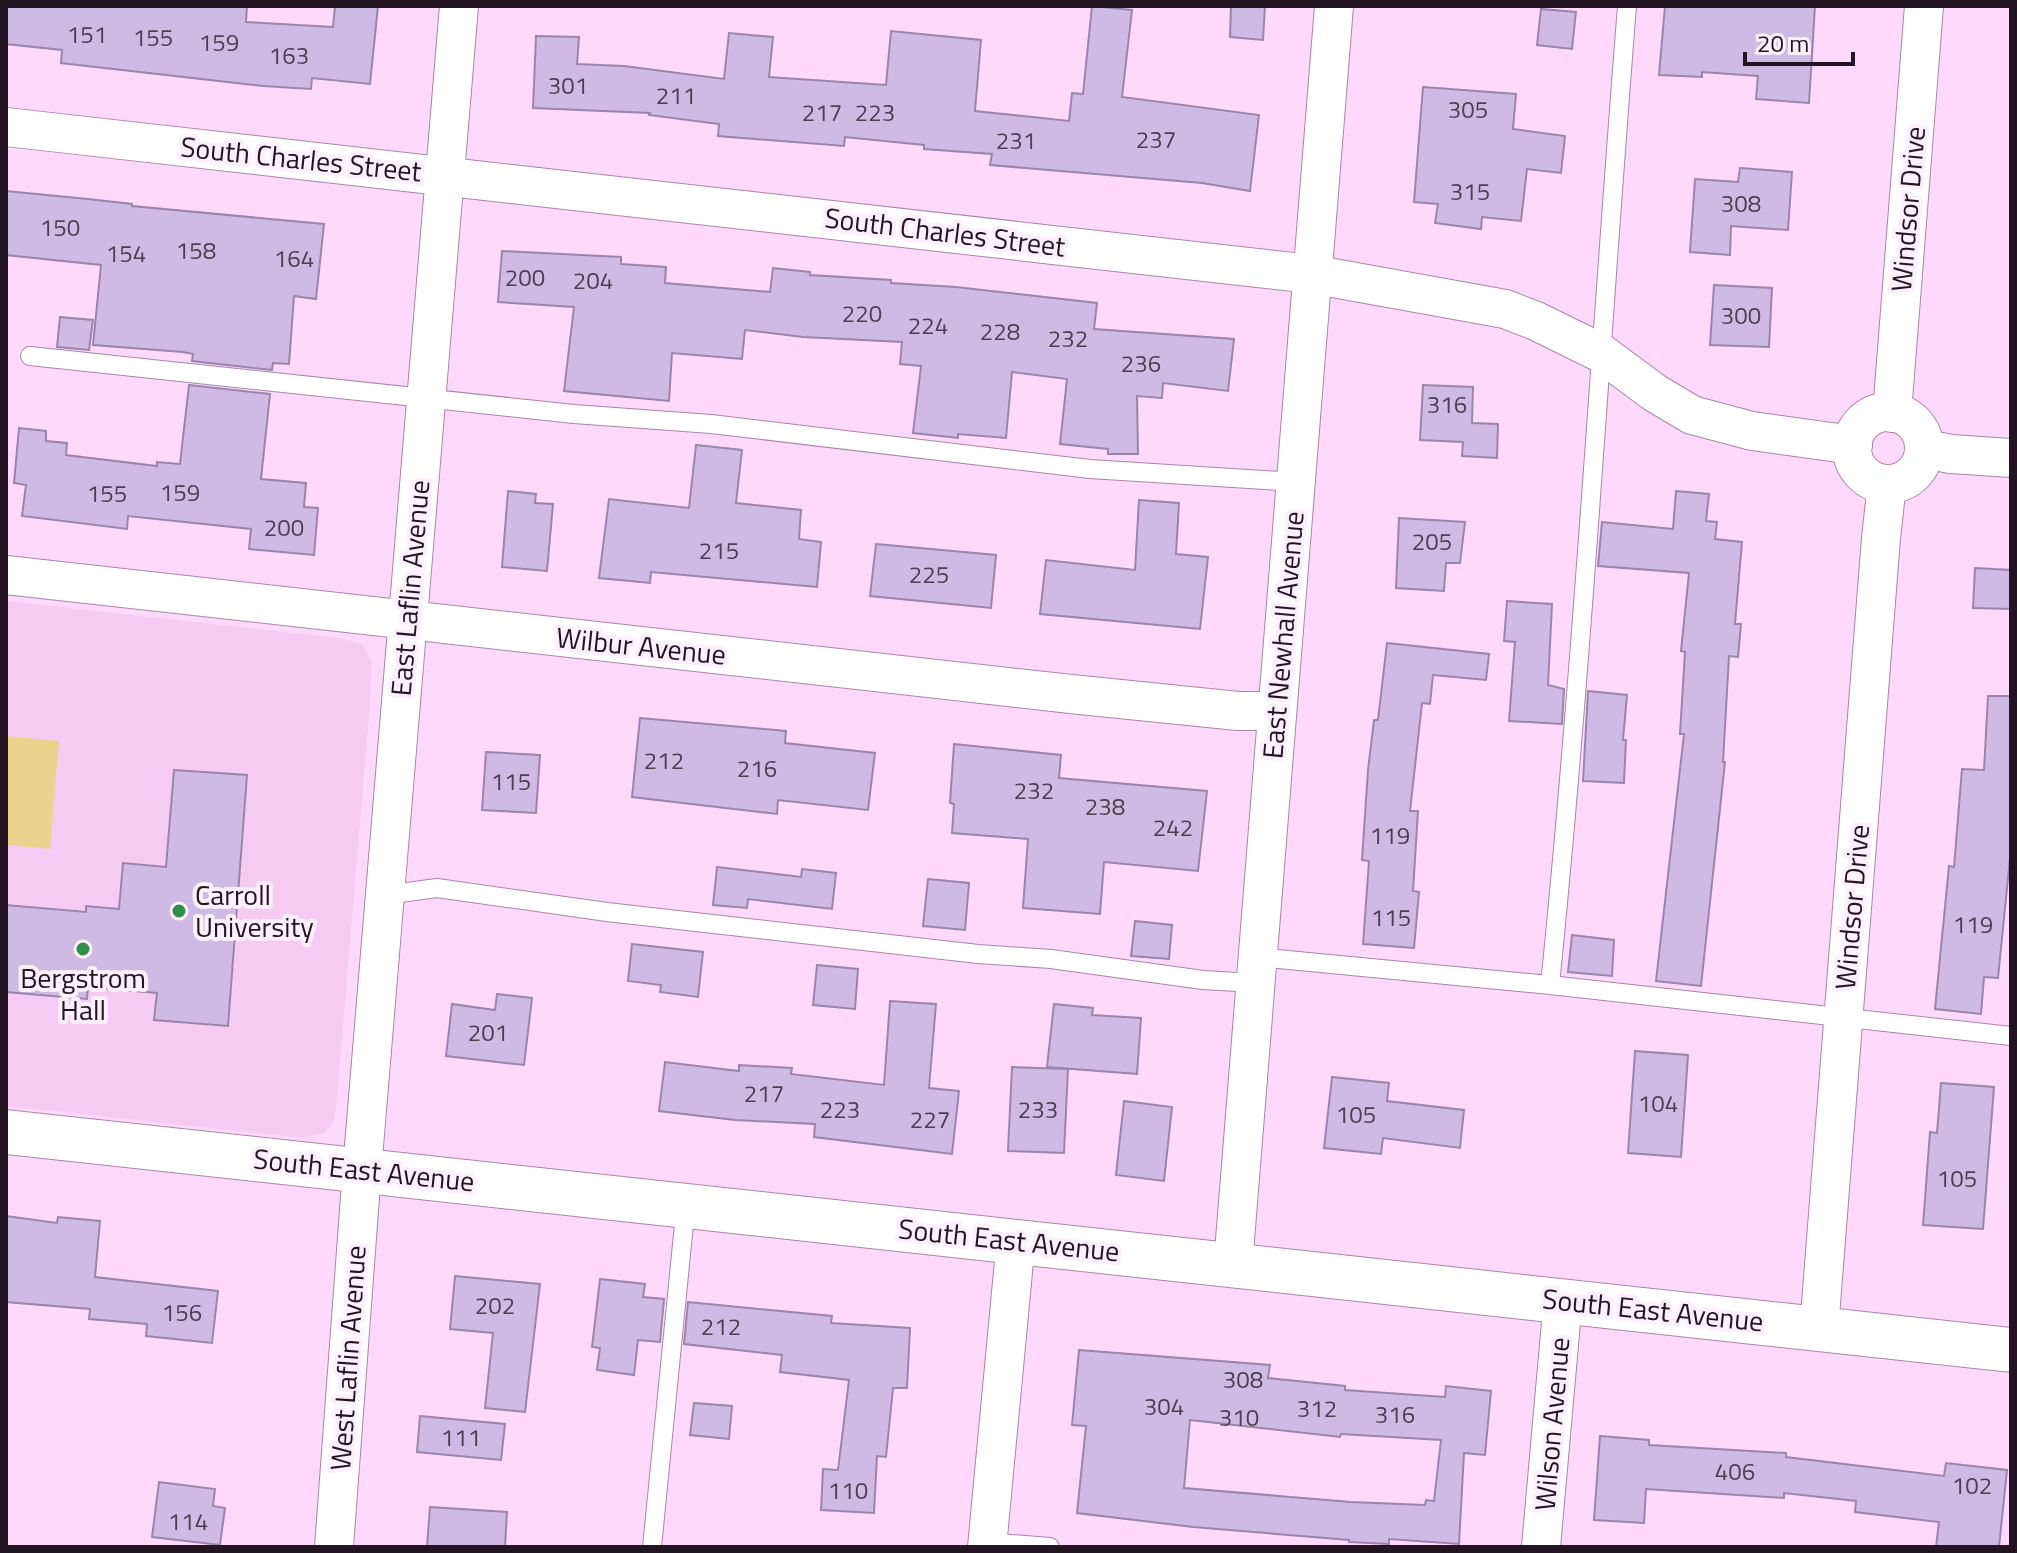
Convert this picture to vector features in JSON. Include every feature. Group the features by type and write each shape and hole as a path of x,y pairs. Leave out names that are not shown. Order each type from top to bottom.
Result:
{"main road":[{"name":"South East Avenue","path":"6,1132 2011,1350"}],"street":[{"name":"East Laflin Avenue","path":"362,1170 459,6"},
{"name":"East Newhall Avenue","path":"1233,1265 1334,6"},
{"name":"Windsor Drive","path":"1892,413 1924,6"},
{"name":"South Charles Street","path":"6,127 1311,274 1505,309 1601,353 1655,393 1692,415 1752,431 1853,445"},
{"path":"1892,413 1902,415 1919,428 1925,449 1917,470 1899,483 1887,484 1876,482 1858,467 1853,445 1862,425 1871,417 1892,413"},
{"path":"1925,449 2011,458"},
{"name":"Windsor Drive","path":"1819,1329 1887,484"},
{"name":"Wilbur Avenue","path":"6,575 1071,694 1238,711 1276,711"},
{"name":"West Laflin Avenue","path":"334,1547 362,1170"},
{"path":"987,1545 1016,1240"},
{"name":"Wilson Avenue","path":"1541,1547 1563,1300"}],"lane":[{"path":"1550,985 1593,492 1627,6"},
{"path":"30,356 574,414 711,424 1090,469 1296,482"},
{"path":"385,895 437,888 622,914 1051,959 1203,980 1256,970 1550,985 2011,1036"},
{"path":"652,1547 686,1204"},
{"path":"987,1545 1050,1547"}],"shaded area":[{"name":"Carroll University","path":"6,601 339,638 362,644 372,662 369,716 336,1109 334,1121 325,1133 302,1138 6,1106"},
{"path":"6,736 59,741 50,849 6,845"}],"building":[{"path":"6,6 247,6 246,22 333,27 335,6 378,6 370,84 312,78 311,89 263,86 61,63 62,50 6,44"},
{"path":"1092,6 1132,10 1122,97 1259,115 1250,191 1202,183 990,165 992,154 924,149 924,145 845,137 844,146 718,136 719,124 650,113 533,108 536,36 579,37 577,64 624,66 724,79 729,33 773,37 769,77 886,85 891,31 981,40 975,111 1069,121 1072,93 1083,94"},
{"path":"1231,6 1265,6 1263,40 1230,37"},
{"path":"1665,6 1815,6 1809,103 1756,99 1758,76 1702,72 1702,77 1659,75"},
{"path":"1541,9 1576,12 1572,49 1537,45"},
{"path":"1423,87 1516,94 1513,129 1565,136 1561,173 1527,169 1521,221 1482,217 1481,229 1435,223 1438,204 1414,202"},
{"path":"1740,168 1792,172 1788,230 1731,226 1730,255 1690,252 1695,179 1738,182"},
{"path":"6,191 324,224 316,299 294,296 289,364 273,363 272,370 192,361 193,354 183,352 93,345 101,265 6,255"},
{"path":"502,251 621,257 621,264 666,267 665,283 770,292 773,268 810,272 810,275 891,280 891,283 1097,303 1094,329 1234,339 1228,391 1163,383 1162,398 1137,396 1138,454 1108,454 1108,449 1060,444 1067,379 1012,372 1006,438 958,434 958,438 913,433 921,366 900,364 902,342 803,337 745,330 742,359 672,353 669,401 564,391 574,307 498,302"},
{"path":"1714,285 1772,288 1769,347 1710,345"},
{"path":"60,317 93,320 89,350 57,347"},
{"path":"189,385 270,394 261,479 306,483 304,507 318,508 314,555 249,549 251,529 128,516 127,529 22,516 26,485 14,483 19,428 46,431 46,441 67,443 66,455 157,466 157,462 180,464"},
{"path":"1423,385 1473,387 1472,423 1498,424 1497,458 1462,456 1463,442 1420,440"},
{"path":"696,445 742,450 736,503 801,510 799,539 821,542 817,587 651,572 650,583 599,578 609,499 689,508"},
{"path":"508,491 536,494 535,503 553,504 547,571 502,567"},
{"path":"1676,491 1709,494 1706,521 1717,522 1715,539 1742,542 1735,624 1741,624 1738,657 1729,656 1725,762 1701,986 1656,981 1684,734 1680,734 1685,652 1681,651 1689,573 1598,566 1602,522 1673,529"},
{"path":"1139,500 1179,503 1176,554 1208,557 1200,629 1040,614 1046,560 1135,570"},
{"path":"1399,518 1465,522 1460,563 1446,563 1444,591 1396,588"},
{"path":"876,544 996,555 991,608 870,596"},
{"path":"1975,568 2011,570 2011,609 1973,608"},
{"path":"1507,601 1552,604 1548,685 1564,689 1562,724 1509,721 1515,642 1504,641"},
{"path":"1387,643 1489,654 1486,680 1433,675 1430,704 1422,703 1410,811 1418,811 1413,891 1419,892 1414,948 1363,944 1369,861 1362,860 1368,770 1374,720 1378,720"},
{"path":"1588,691 1627,695 1623,740 1626,740 1624,783 1583,781"},
{"path":"1988,696 2011,696 2011,848 1998,978 1984,977 1981,1014 1935,1009 1949,866 1954,867 1962,769 1984,770"},
{"path":"640,718 786,731 785,743 875,753 868,810 778,800 777,814 632,797"},
{"path":"954,744 1061,755 1059,778 1207,791 1198,871 1104,862 1100,914 1023,908 1028,839 952,833 954,804 950,803"},
{"path":"486,752 540,755 536,813 482,810"},
{"path":"174,770 247,775 228,1026 154,1020 157,993 88,987 87,999 6,992 6,905 86,912 86,906 119,909 123,863 166,867"},
{"path":"717,867 801,877 802,869 836,873 832,909 748,899 747,908 713,905"},
{"path":"928,879 969,883 965,930 923,926"},
{"path":"1135,921 1172,925 1169,959 1131,956"},
{"path":"1572,935 1614,940 1612,976 1568,972"},
{"path":"632,944 703,952 698,997 660,992 661,985 628,981"},
{"path":"817,965 858,969 855,1009 813,1005"},
{"path":"497,994 532,998 524,1065 446,1056 452,1004 495,1010"},
{"path":"890,1001 936,1004 929,1088 959,1091 952,1154 814,1137 815,1124 735,1120 659,1111 665,1062 739,1071 739,1065 792,1068 791,1074 884,1085"},
{"path":"1054,1004 1093,1008 1092,1015 1141,1018 1137,1074 1047,1067"},
{"path":"1635,1051 1688,1055 1681,1157 1628,1153"},
{"path":"1012,1067 1068,1069 1064,1153 1008,1151"},
{"path":"1332,1077 1389,1083 1387,1101 1464,1110 1460,1148 1383,1138 1381,1154 1324,1148"},
{"path":"1941,1083 1994,1087 1983,1229 1923,1225 1930,1132 1937,1133"},
{"path":"1124,1101 1172,1107 1164,1181 1116,1175"},
{"path":"6,1216 57,1223 58,1217 100,1221 95,1277 218,1291 212,1343 146,1336 147,1324 89,1319 90,1309 6,1302"},
{"path":"455,1276 540,1284 525,1412 485,1408 493,1333 450,1329"},
{"path":"600,1279 645,1284 643,1297 664,1299 660,1342 638,1340 634,1375 597,1370 600,1348 592,1347"},
{"path":"688,1302 832,1316 831,1323 910,1328 907,1388 893,1388 886,1457 877,1456 874,1513 821,1510 823,1469 838,1470 849,1380 780,1372 782,1355 684,1344"},
{"path":"1079,1350 1270,1365 1268,1378 1345,1386 1345,1390 1445,1397 1446,1386 1491,1391 1485,1455 1464,1453 1459,1544 1389,1539 1389,1544 1349,1542 1077,1513 1086,1426 1072,1425","holes":["1190,1420 1340,1437 1341,1434 1441,1440 1434,1501 1426,1500 1425,1505 1351,1502 1184,1488"]},
{"path":"694,1403 732,1406 729,1439 690,1435"},
{"path":"420,1416 505,1424 501,1460 417,1452"},
{"path":"1600,1436 1649,1440 1649,1445 1786,1453 1786,1457 1944,1476 1946,1463 2007,1470 1999,1547 1936,1547 1939,1522 1855,1512 1856,1501 1784,1493 1784,1498 1646,1489 1644,1523 1594,1520"},
{"path":"159,1482 215,1489 213,1506 225,1508 220,1545 152,1537"},
{"path":"430,1507 507,1512 505,1547 427,1547"}],"place":[{"name":"Carroll University","path":"179,911"},
{"name":"Bergstrom Hall","path":"83,949"}]}
